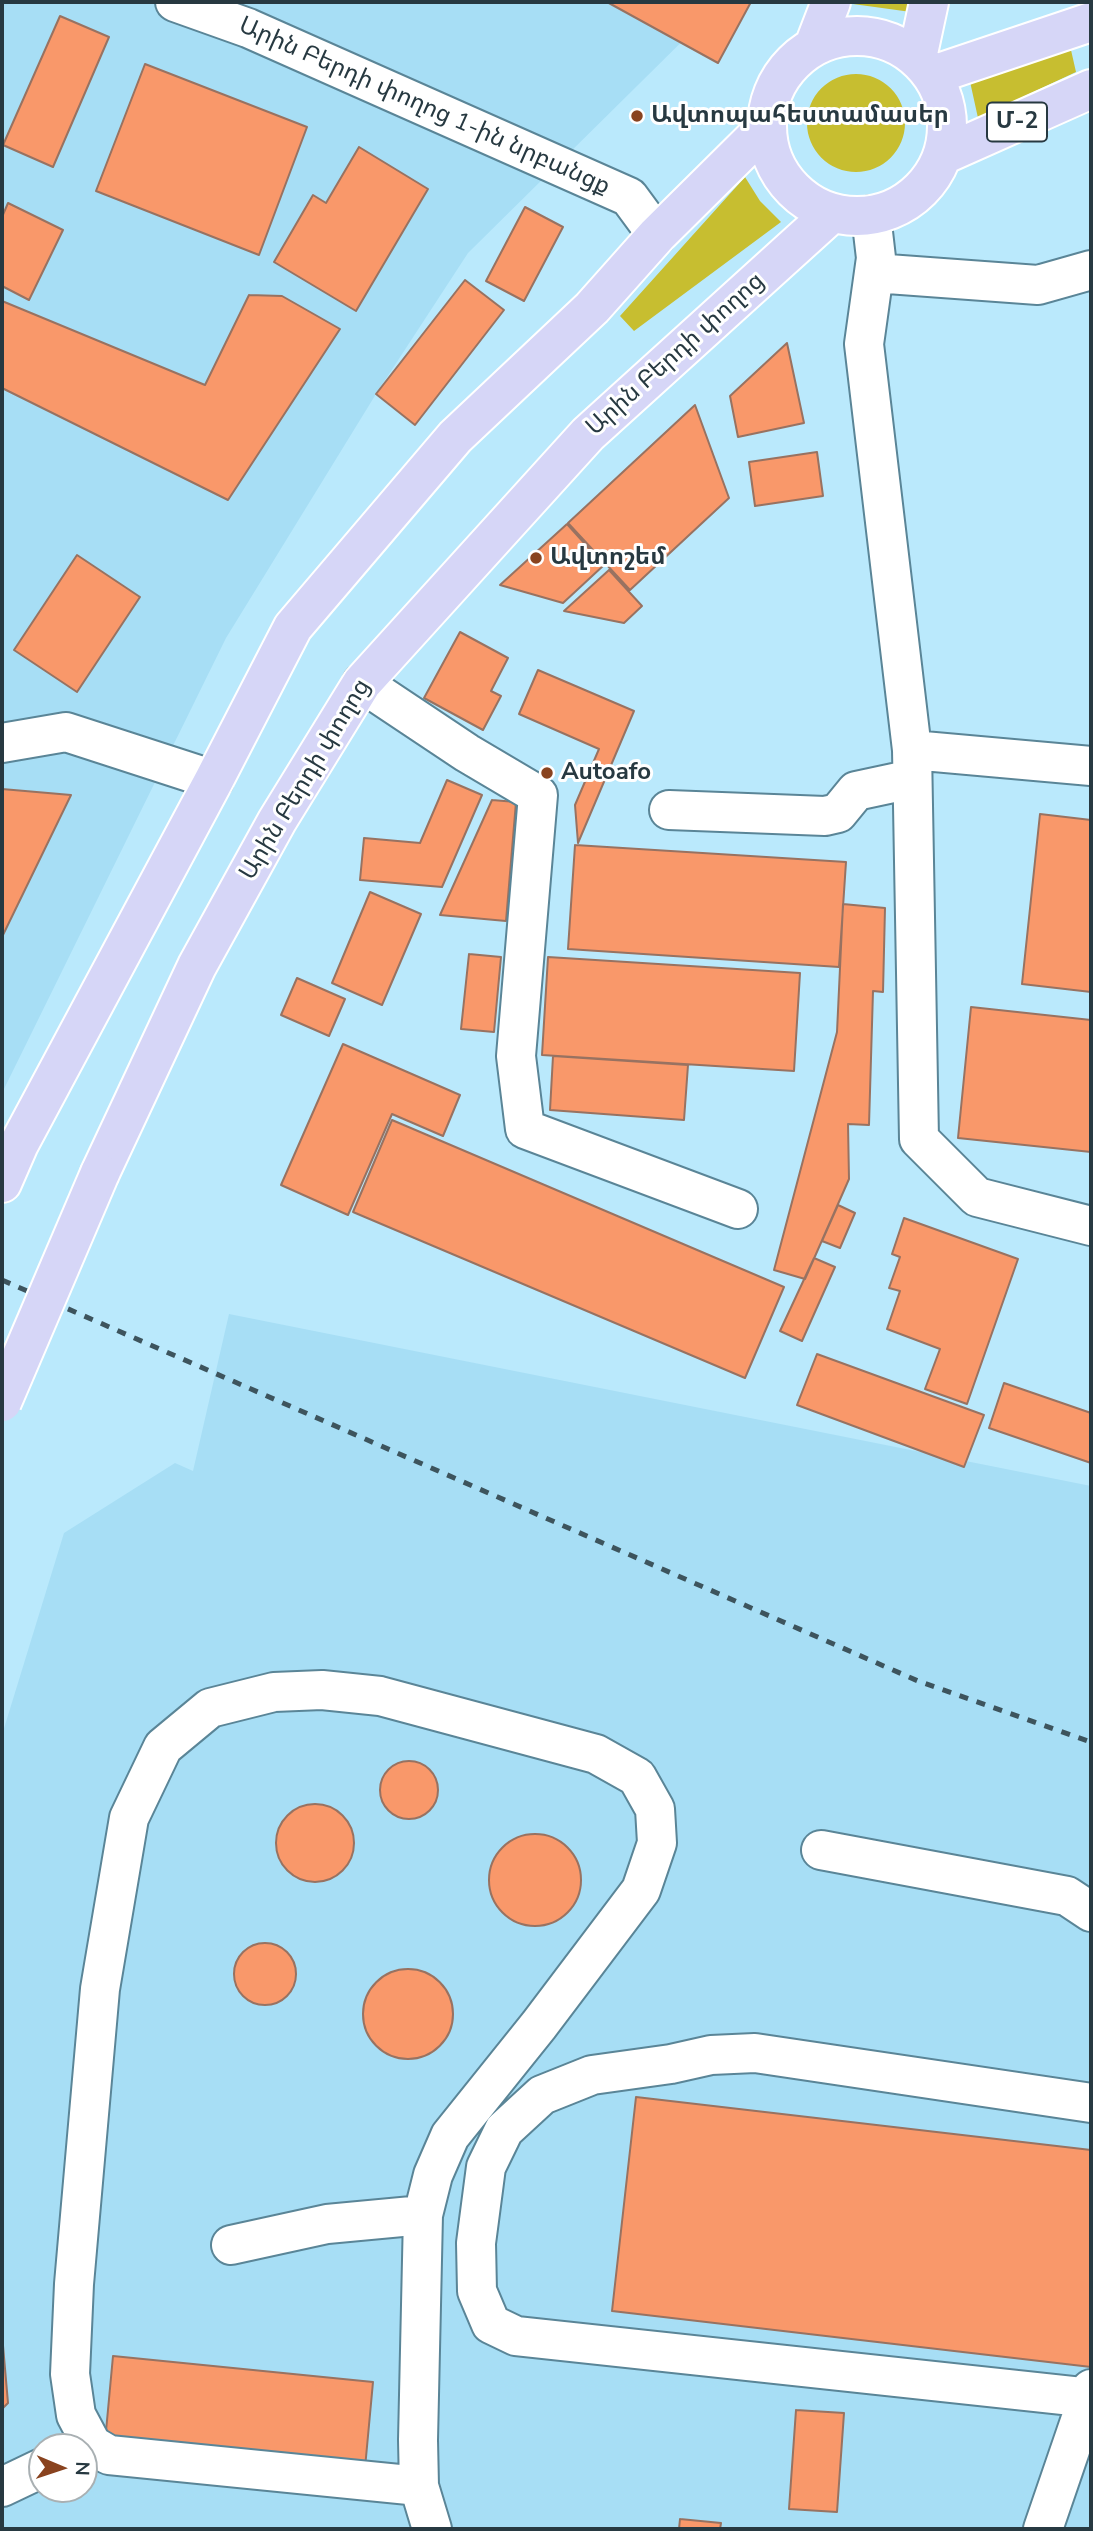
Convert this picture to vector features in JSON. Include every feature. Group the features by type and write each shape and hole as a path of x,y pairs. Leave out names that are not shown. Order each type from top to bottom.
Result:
{"main road":[{"path":"814,46 831,2"},
{"path":"925,66 929,2"},
{"path":"925,66 1091,22"},
{"path":"867,35 894,42 925,66 942,92 948,114 947,138 936,172 911,199 892,209 871,215 851,216 832,213 812,204 788,184 769,147 767,127 770,101 780,78 792,62 814,46 840,36 867,35"},
{"name":"Մ-2","path":"943,155 1091,89"},
{"path":"2,1183 19,1143 293,627 455,437 592,308 657,235 767,127"},
{"name":"Արին Բերդի փողոց","path":"2,1402 100,1173 197,965 277,821 362,683 588,434 832,213"}],"street":[{"name":"Արին Բերդի փողոց 1-ին նրբանցք","path":"175,2 248,28 629,197 657,235"},
{"path":"871,215 876,258 864,344 912,765 919,1139 976,1197 1091,1226"},
{"path":"874,273 1038,285 1091,270"},
{"path":"362,683 467,754 538,795 516,1056 525,1129 738,1209"},
{"path":"2,744 66,732 214,780"},
{"path":"668,810 825,816 838,813 856,791 912,765 1091,766"},
{"path":"83,2433 76,2415 70,2374 74,2284 102,1976 129,1818 163,1747 210,1707 274,1692 322,1690 380,1696 596,1754 637,1777 654,1809 657,1843 641,1890 539,2025 450,2136 433,2175 423,2215 418,2440 419,2486 432,2529"},
{"path":"821,1850 1067,1896 1091,1912"},
{"path":"1043,2529 1090,2395 516,2336 491,2324 477,2291 476,2243 486,2167 505,2130 542,2095 592,2075 671,2064 711,2055 755,2053 1091,2103"},
{"path":"231,2245 327,2224 423,2215"},
{"path":"98,2451 109,2455 419,2486"},
{"path":"2,2487 28,2475"}],"shaded area":[{"path":"2,2 722,2 468,253 376,394 226,638 2,1093"},
{"path":"912,2 911,12 853,4"},
{"path":"1071,50 1076,72 978,118 969,77"},
{"path":"856,74 875,78 891,88 901,104 905,123 901,142 891,158 875,168 856,172 837,168 821,158 811,142 807,123 811,104 821,88 837,78"},
{"path":"745,177 760,201 781,222 634,331 620,316"},
{"path":"229,1314 1091,1486 1091,2529 2,2529 2,1735 64,1533 175,1463 193,1471"}],"building":[{"path":"607,2 751,2 718,63"},
{"path":"60,16 109,37 53,167 3,145"},
{"path":"145,64 307,127 259,255 96,191"},
{"path":"359,147 428,189 356,311 274,262 313,195 326,203"},
{"path":"8,203 63,230 29,300 2,286 2,217"},
{"path":"525,207 563,227 524,301 486,281"},
{"path":"465,280 504,310 415,425 376,394"},
{"path":"249,295 282,296 340,329 228,500 2,388 2,301 205,385"},
{"path":"787,343 804,423 738,437 730,396"},
{"path":"695,405 729,498 630,590 568,523"},
{"path":"817,452 823,496 755,506 749,462"},
{"path":"567,524 604,565 563,603 500,585"},
{"path":"77,555 140,597 77,692 14,650"},
{"path":"609,570 642,606 624,623 564,611"},
{"path":"460,632 508,658 491,691 501,696 483,730 424,698"},
{"path":"538,670 634,711 578,843 575,805 599,749 519,714"},
{"path":"447,780 482,795 442,887 360,880 364,838 420,843"},
{"path":"2,789 71,795 2,937"},
{"path":"492,800 516,802 506,921 440,915"},
{"path":"1040,814 1091,820 1091,992 1022,984"},
{"path":"575,845 846,862 839,967 568,949"},
{"path":"370,892 421,914 382,1005 332,983"},
{"path":"843,904 885,908 883,992 873,991 869,1125 848,1124 849,1179 805,1279 774,1270 837,1032"},
{"path":"469,954 501,957 494,1032 461,1029"},
{"path":"548,957 800,973 794,1071 542,1055"},
{"path":"297,978 345,999 329,1036 281,1015"},
{"path":"971,1007 1091,1020 1091,1152 958,1138"},
{"path":"343,1044 460,1095 443,1136 392,1114 348,1215 281,1185"},
{"path":"553,1056 688,1065 684,1120 550,1110"},
{"path":"392,1120 784,1287 745,1378 353,1212"},
{"path":"838,1205 855,1213 840,1248 822,1241"},
{"path":"904,1218 1018,1259 967,1404 925,1389 940,1349 887,1329 900,1291 889,1288 900,1257 892,1254"},
{"path":"814,1258 835,1267 802,1341 780,1331"},
{"path":"817,1354 984,1415 964,1467 797,1405"},
{"path":"1004,1383 1091,1413 1091,1463 989,1428"},
{"path":"403,1761 415,1761 430,1769 438,1784 438,1796 430,1811 415,1819 403,1819 388,1811 380,1796 380,1784 388,1769"},
{"path":"315,1804 330,1807 342,1816 351,1828 354,1843 351,1858 342,1870 330,1879 315,1882 300,1879 288,1870 279,1858 276,1843 279,1828 288,1816 300,1807"},
{"path":"535,1834 552,1838 567,1848 577,1863 581,1880 577,1897 567,1912 552,1922 535,1926 518,1922 503,1912 493,1897 489,1880 493,1863 503,1848 518,1838"},
{"path":"265,1943 277,1945 287,1952 294,1962 294,1986 287,1996 277,2003 265,2005 253,2003 243,1996 236,1986 234,1974 236,1962 243,1952 253,1945"},
{"path":"408,1969 425,1972 440,1982 450,1997 453,2014 450,2031 440,2046 425,2056 408,2059 391,2056 376,2046 366,2031 363,2014 366,1997 376,1982 391,1972"},
{"path":"636,2097 1091,2150 1091,2367 612,2311"},
{"path":"2,2334 8,2403 2,2409"},
{"path":"113,2356 373,2382 365,2468 105,2442"},
{"path":"796,2410 844,2413 837,2512 789,2509"},
{"path":"680,2519 721,2523 720,2529 679,2529"}],"railway":[{"path":"2,1280 918,1681 1091,1742"}],"place":[{"name":"Ավտոպահեստամասեր","path":"637,116"},
{"name":"Ավտոշեմ","path":"536,558"},
{"name":"Autoafo","path":"547,773"}]}
